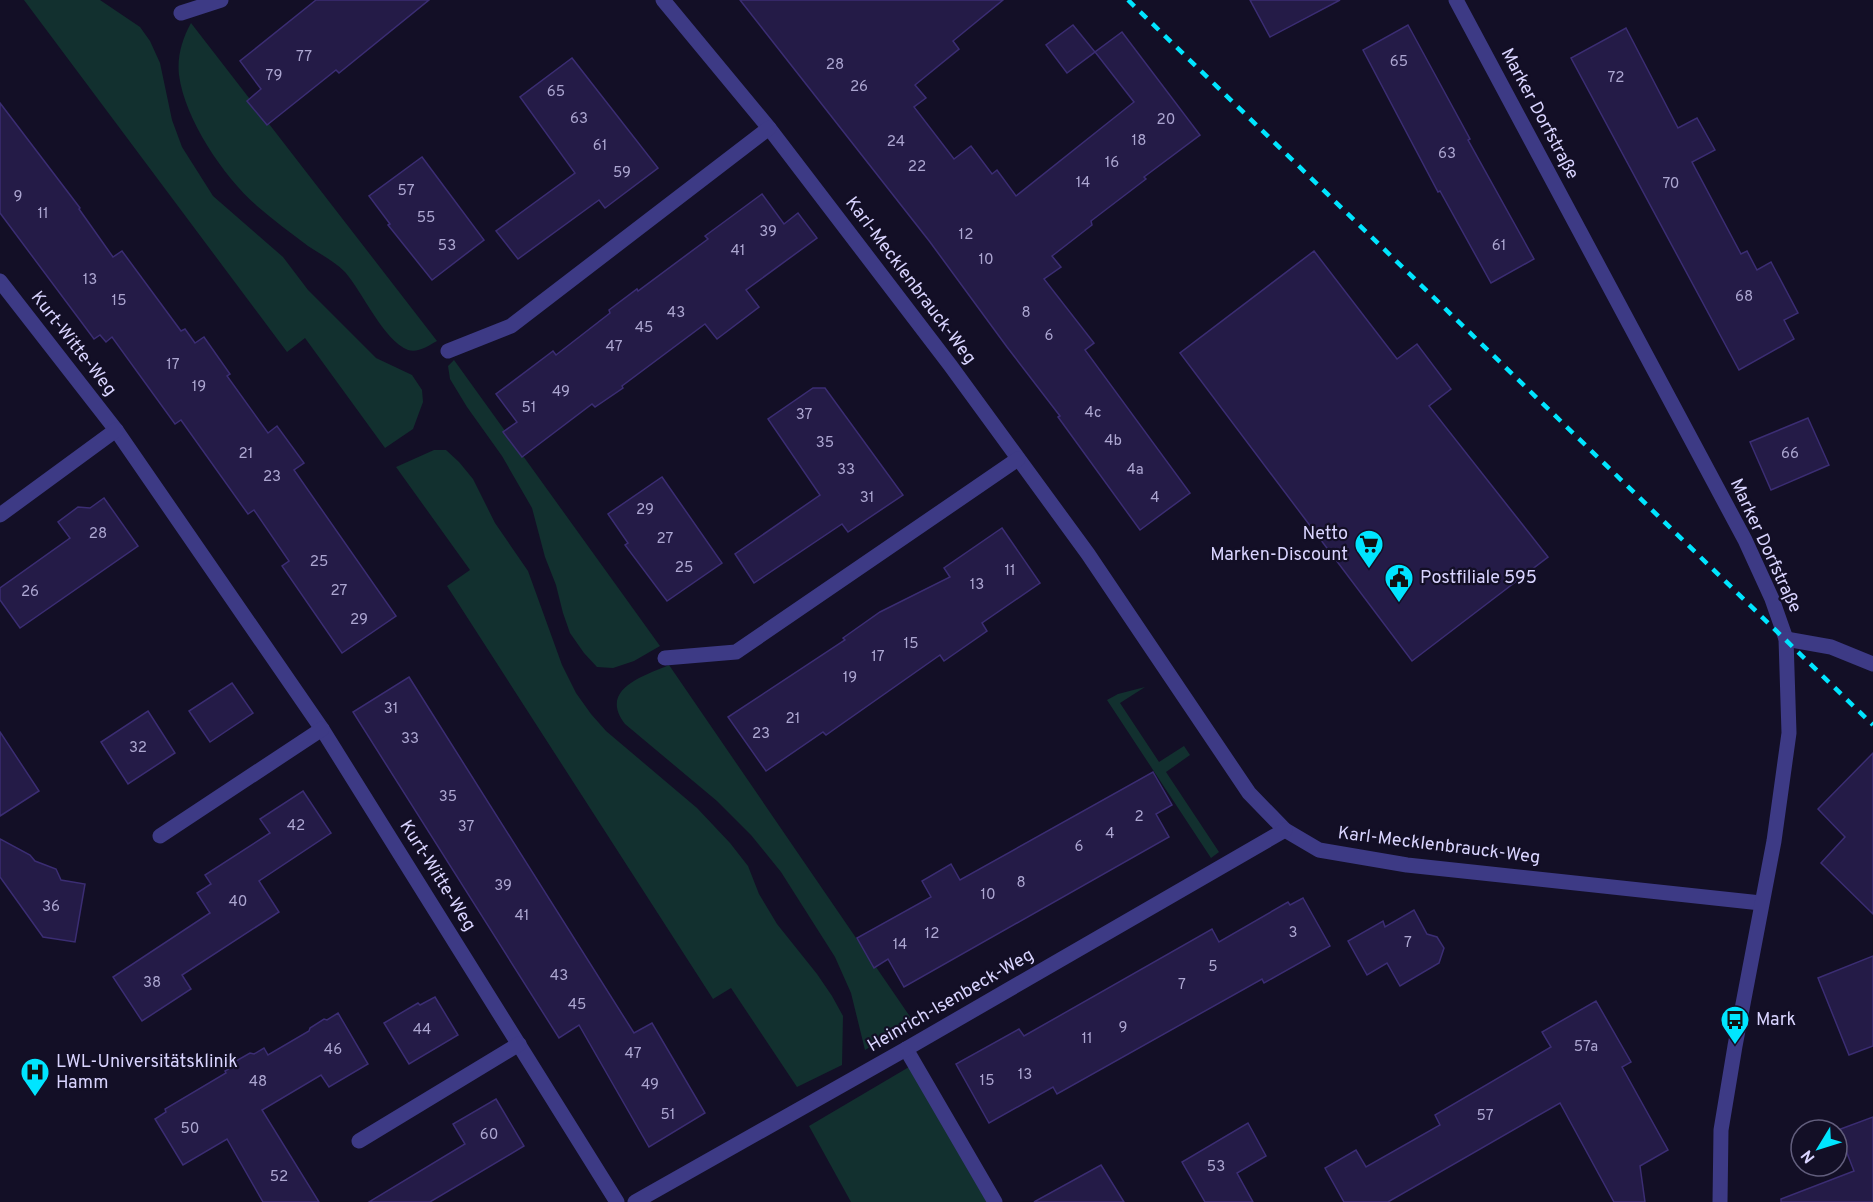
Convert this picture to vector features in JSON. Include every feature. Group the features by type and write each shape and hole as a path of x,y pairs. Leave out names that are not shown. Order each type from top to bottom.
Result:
{"street":[{"path":"181,13 221,0"},
{"name":"Karl-Mecklenbrauck-Weg","path":"663,0 769,128 950,365 1088,554 1249,793 1285,830 1319,850 1407,865 1761,903"},
{"name":"Marker Dorfstraße","path":"1456,0 1745,540 1772,598 1786,639 1789,733 1774,841 1721,1130 1720,1202"},
{"path":"448,351 511,326 769,128"},
{"name":"Kurt-Witte-Weg","path":"0,281 116,430 322,729 617,1202"},
{"path":"0,515 116,430"},
{"path":"665,658 736,652 1018,459"},
{"path":"1786,639 1831,647 1873,664"},
{"path":"160,836 322,729"},
{"name":"Heinrich-Isenbeck-Weg","path":"635,1202 906,1049 1285,830"},
{"path":"359,1141 519,1044"},
{"path":"906,1049 994,1202"}],"green space":[{"path":"24,0 100,0 140,27 150,41 160,63 172,120 182,147 213,196 283,257 308,290 376,358 412,375 422,390 423,402 413,429 385,448 305,338 287,352"},
{"path":"191,23 437,341 415,351 399,345 390,337 345,272 257,206 219,164 189,110 179,75 183,42"},
{"path":"454,360 660,646 634,661 613,668 597,667 584,653 570,633 545,557 532,508 502,456 450,379 448,366"},
{"path":"434,450 446,450 473,479 495,523 528,571 562,665 576,693 591,714 606,731 697,808 748,866 759,894 777,924 817,974 843,1016 842,1065 797,1087 731,988 713,999 447,586 470,570 396,467"},
{"path":"669,665 913,1021 865,1050 851,993 835,957 781,872 751,835 717,801 625,724 618,712 617,702 620,693 637,679"},
{"path":"1145,687 1120,703 1159,762 1184,746 1190,755 1166,772 1219,852 1211,858 1107,700 1118,694"},
{"path":"909,1067 987,1202 851,1202 809,1126"}],"building":[{"path":"316,0 429,0 339,73 336,70 267,125 247,101 261,89 240,61"},
{"path":"740,0 1003,0 953,41 959,49 915,85 926,98 914,107 954,159 971,146 992,174 997,170 1016,196 1134,102 1095,52 1122,32 1200,135 1144,177 1146,179 1091,221 1092,225 1052,256 1061,267 1044,279 1094,343 1085,350 1190,493 1140,530 1058,417 1060,416 930,242"},
{"path":"1250,0 1340,0 1270,37"},
{"path":"1073,25 1095,52 1067,73 1046,45"},
{"path":"1408,25 1534,259 1491,283 1440,191 1438,192 1363,50"},
{"path":"1626,28 1678,128 1697,118 1715,150 1692,162 1741,254 1747,251 1757,270 1771,262 1798,313 1784,320 1794,339 1739,370 1571,58"},
{"path":"572,58 658,168 605,208 599,200 518,259 496,231 575,173 520,97"},
{"path":"0,103 80,208 113,257 122,251 181,331 185,329 195,343 204,337 230,374 227,376 268,433 277,426 304,463 294,470 396,616 342,653 282,566 289,561 254,510 248,514 181,420 175,424 112,337 106,342 100,335 94,339 0,213"},
{"path":"422,157 484,240 432,280 388,225 390,224 369,196"},
{"path":"762,194 784,224 798,213 817,238 746,290 759,307 717,339 705,324 622,386 623,388 595,407 592,404 522,457 503,432 517,422 496,394 553,351 556,355 610,313 609,310 708,239 705,236"},
{"path":"1314,251 1397,359 1417,344 1451,389 1429,406 1548,557 1412,661 1180,353"},
{"path":"813,388 825,388 903,495 848,532 842,524 754,583 735,554 820,495 768,419"},
{"path":"1808,418 1829,465 1771,490 1750,442"},
{"path":"662,477 722,563 667,601 625,545 628,543 608,514"},
{"path":"104,498 138,546 20,628 0,600 0,588 70,538 58,522 78,507 90,508"},
{"path":"1002,528 1040,583 982,623 987,631 944,661 940,655 826,735 823,732 766,771 728,717 845,640 843,638 880,612 950,577 944,568"},
{"path":"409,677 634,1033 652,1023 705,1113 649,1147 579,1025 559,1038 353,712"},
{"path":"232,683 253,713 210,742 189,711"},
{"path":"148,711 175,753 128,784 101,742"},
{"path":"0,732 39,791 0,816"},
{"path":"1873,753 1873,914 1821,863 1845,837 1818,809"},
{"path":"1153,772 1172,805 1156,814 1169,837 904,987 888,959 874,968 857,938 931,897 922,881 951,864 960,880"},
{"path":"303,791 331,833 259,881 279,912 182,975 191,989 142,1021 113,977 210,913 197,893 211,884 205,875 270,833 260,819"},
{"path":"0,839 30,855 35,861 56,869 61,880 85,884 75,942 43,937 0,877"},
{"path":"1303,898 1330,946 1264,983 1262,979 1057,1094 1053,1087 989,1123 956,1064 1019,1029 1024,1036 1212,929 1219,942 1288,902 1290,905"},
{"path":"1414,910 1427,934 1437,937 1444,948 1439,963 1400,986 1387,963 1367,975 1348,941 1383,921 1385,927"},
{"path":"1873,956 1873,1046 1849,1055 1818,978"},
{"path":"435,997 458,1035 409,1064 384,1023 418,1003 420,1005"},
{"path":"1596,1001 1631,1062 1622,1067 1668,1150 1640,1166 1645,1202 1614,1202 1560,1103 1388,1202 1344,1202 1325,1168 1356,1150 1366,1167 1440,1125 1435,1115 1551,1047 1542,1032"},
{"path":"338,1013 368,1064 329,1087 321,1075 262,1110 319,1202 263,1202 227,1139 183,1165 155,1119 166,1112 165,1109 226,1073 225,1071 235,1065 236,1061 250,1053 254,1054 264,1048 268,1055 309,1031 324,1019 327,1020"},
{"path":"496,1099 524,1146 430,1202 369,1202 465,1144 453,1124"},
{"path":"1873,1117 1873,1202 1781,1202 1781,1199 1836,1178 1849,1178 1849,1173 1854,1171 1849,1158 1849,1126"},
{"path":"1248,1123 1266,1156 1237,1173 1253,1202 1205,1202 1182,1162"},
{"path":"1101,1165 1124,1202 1034,1202"}],"railway":[{"path":"1128,0 1873,725"}],"place":[{"name":"Netto Marken-Discount","path":"1369,570"},
{"name":"Postfiliale 595","path":"1399,604"},
{"name":"Mark","path":"1735,1046"},
{"name":"LWL-Universitätsklinik Hamm","path":"35,1098"}]}
